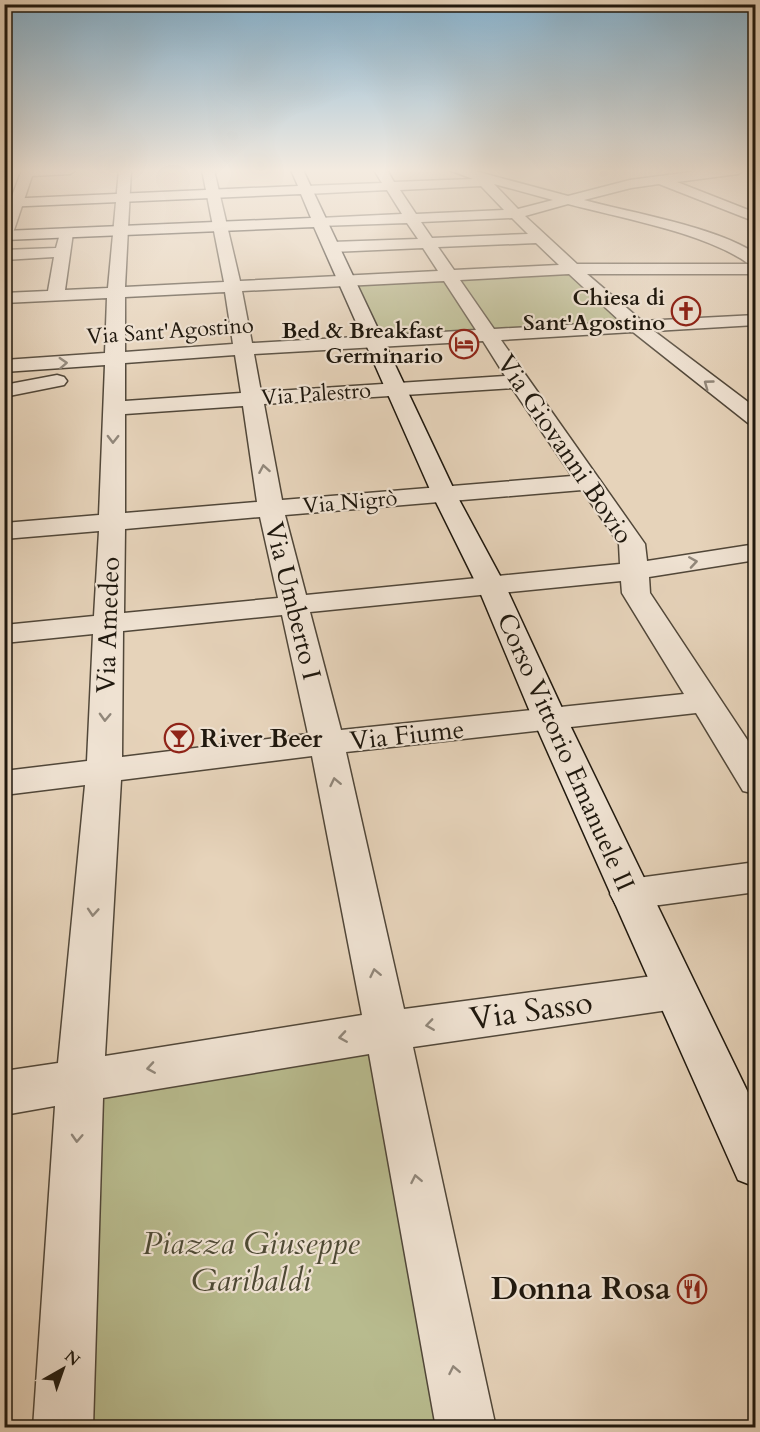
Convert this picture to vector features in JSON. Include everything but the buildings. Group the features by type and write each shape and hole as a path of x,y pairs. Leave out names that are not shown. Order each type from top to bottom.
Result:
{"street":[{"path":"56,296 65,237"},
{"name":"Via Amedeo","path":"80,1080 104,770 116,293 121,237"},
{"name":"Via Umberto I","path":"224,237 271,509 327,743 387,1030"},
{"name":"Corso Vittorio Emanuele II","path":"327,237 444,494 491,585 630,894 756,1163"},
{"name":"Via Giovanni Bovio","path":"426,237 518,381 587,482 633,544 636,593 703,702 756,782"},
{"path":"703,237 742,252 756,262"},
{"path":"332,247 541,238 693,373 756,418"},
{"path":"4,255 63,252"},
{"path":"4,298 574,269 756,269"},
{"path":"38,274 60,273"},
{"path":"640,327 756,320"},
{"name":"Via Sant'Agostino","path":"4,366 115,365 243,350 640,327"},
{"path":"4,391 115,365"},
{"name":"Via Palestro","path":"114,408 518,381"},
{"name":"Via Nigrò","path":"4,531 587,482"},
{"path":"4,634 636,571 756,552"},
{"name":"Via Fiume","path":"4,783 327,743 703,702"},
{"path":"630,894 756,877"},
{"name":"Via Sasso","path":"387,1030 675,991"},
{"path":"4,1093 387,1030 466,1428"},
{"path":"63,1428 80,1080"}],"green space":[{"path":"570,271 628,325 495,333 457,276"},
{"path":"444,276 481,334 382,340 352,282"},
{"name":"Piazza Giuseppe Garibaldi","path":"377,1044 450,1427 81,1428 92,1089"}],"place":[{"name":"Chiesa di Sant'Agostino","path":"686,311"},
{"name":"Bed & Breakfast Germinario","path":"464,344"},
{"name":"River Beer","path":"179,738"},
{"name":"Donna Rosa","path":"692,1289"}]}
